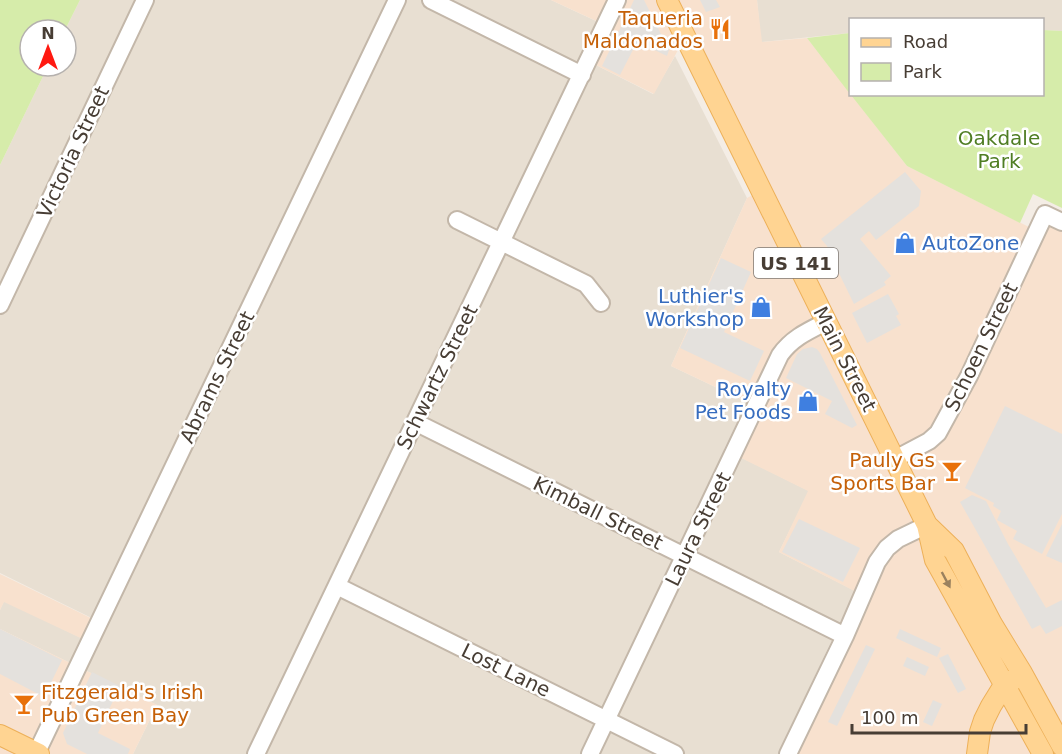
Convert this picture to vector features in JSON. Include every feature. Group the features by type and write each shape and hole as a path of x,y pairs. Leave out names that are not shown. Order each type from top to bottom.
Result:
{"main road":[{"name":"Main Street","path":"667,0 927,525 936,560 1043,754"},
{"name":"Main Street","path":"927,525 954,551 992,624 1062,746"},
{"path":"977,754 980,732 991,706 1004,685 1022,674"},
{"path":"0,735 37,754"}],"street":[{"name":"Victoria Street","path":"0,305 145,0"},
{"name":"Abrams Street","path":"37,754 398,0"},
{"path":"431,0 582,75"},
{"name":"Schwartz Street","path":"256,754 617,0"},
{"name":"Schoen Street","path":"895,459 929,441 938,433 973,367 1046,214 1062,222"},
{"path":"457,219 586,284 601,303"},
{"name":"Laura Street","path":"590,754 780,355 801,334 826,322"},
{"name":"Kimball Street","path":"415,422 844,636"},
{"path":"788,754 877,562 887,548 898,539 927,525"},
{"name":"Lost Lane","path":"337,585 675,754"}],"shaded area":[{"path":"80,0 551,0 596,21 550,119 567,127 596,65 653,94 675,56 747,198 671,366 747,402 724,449 809,491 779,552 855,591 778,754 133,754 157,705 0,629 0,610 4,601 96,645 106,625 0,573 0,165 42,78 78,78 78,18 71,18"},
{"path":"551,0 757,0 762,42 807,38 849,92 849,96 852,96 907,166 1037,231 1045,214 1062,222 1062,754 788,754 862,595 779,552 808,491 733,454 755,408 671,366 747,198 760,191 684,39 654,94 588,61 605,25"},
{"path":"634,0 644,0 669,50 667,56 642,44 639,48 635,46 620,75 602,66"},
{"path":"700,0 716,0 720,7 706,12"},
{"path":"757,0 1062,0 1062,31 1044,30 1044,18 849,18 849,33 761,42"},
{"path":"905,172 921,191 919,206 876,240 869,231 860,239 891,276 884,282 886,285 854,304 827,246 821,239"},
{"path":"721,258 751,272 724,332 764,351 750,381 680,348"},
{"path":"888,294 899,314 896,316 901,325 867,343 852,313"},
{"path":"812,347 820,353 857,425 852,428 825,414 832,401 786,378 797,354 803,349"},
{"path":"1005,406 1062,434 1062,514 1042,554 1013,539 1017,531 997,520 1001,511 993,506 994,503 965,488"},
{"path":"972,495 986,501 1008,544 1046,608 1062,600 1062,626 1046,634 1040,625 1032,629 960,502"},
{"path":"799,519 860,548 843,582 782,552"},
{"path":"1062,524 1062,563 1046,556"},
{"path":"0,574 99,622 89,642 4,602 0,610"},
{"path":"0,629 157,705 133,754 0,754"},
{"path":"0,629 62,660 44,697 0,674"},
{"path":"900,629 941,648 937,657 896,638"},
{"path":"866,645 875,649 837,726 828,722"},
{"path":"948,654 966,689 958,693 939,658"},
{"path":"907,657 929,667 925,676 903,666"},
{"path":"92,672 120,686 98,733 130,749 128,754 87,754 67,744 63,733"},
{"path":"933,700 942,704 932,726 923,722"}],"green space":[{"path":"0,0 80,0 71,18 18,18 18,78 42,78 0,165"},
{"name":"Oakdale Park","path":"1044,30 1062,31 1062,208 1033,194 1020,223 907,166 852,96 1044,96"},
{"path":"849,33 849,93 807,38"}],"place":[{"name":"Taqueria Maldonados","path":"720,29"},
{"name":"AutoZone","path":"905,243"},
{"name":"Luthier's Workshop","path":"761,307"},
{"name":"Royalty Pet Foods","path":"808,401"},
{"name":"Pauly Gs Sports Bar","path":"952,471"},
{"name":"Fitzgerald's Irish Pub Green Bay","path":"24,704"}]}
